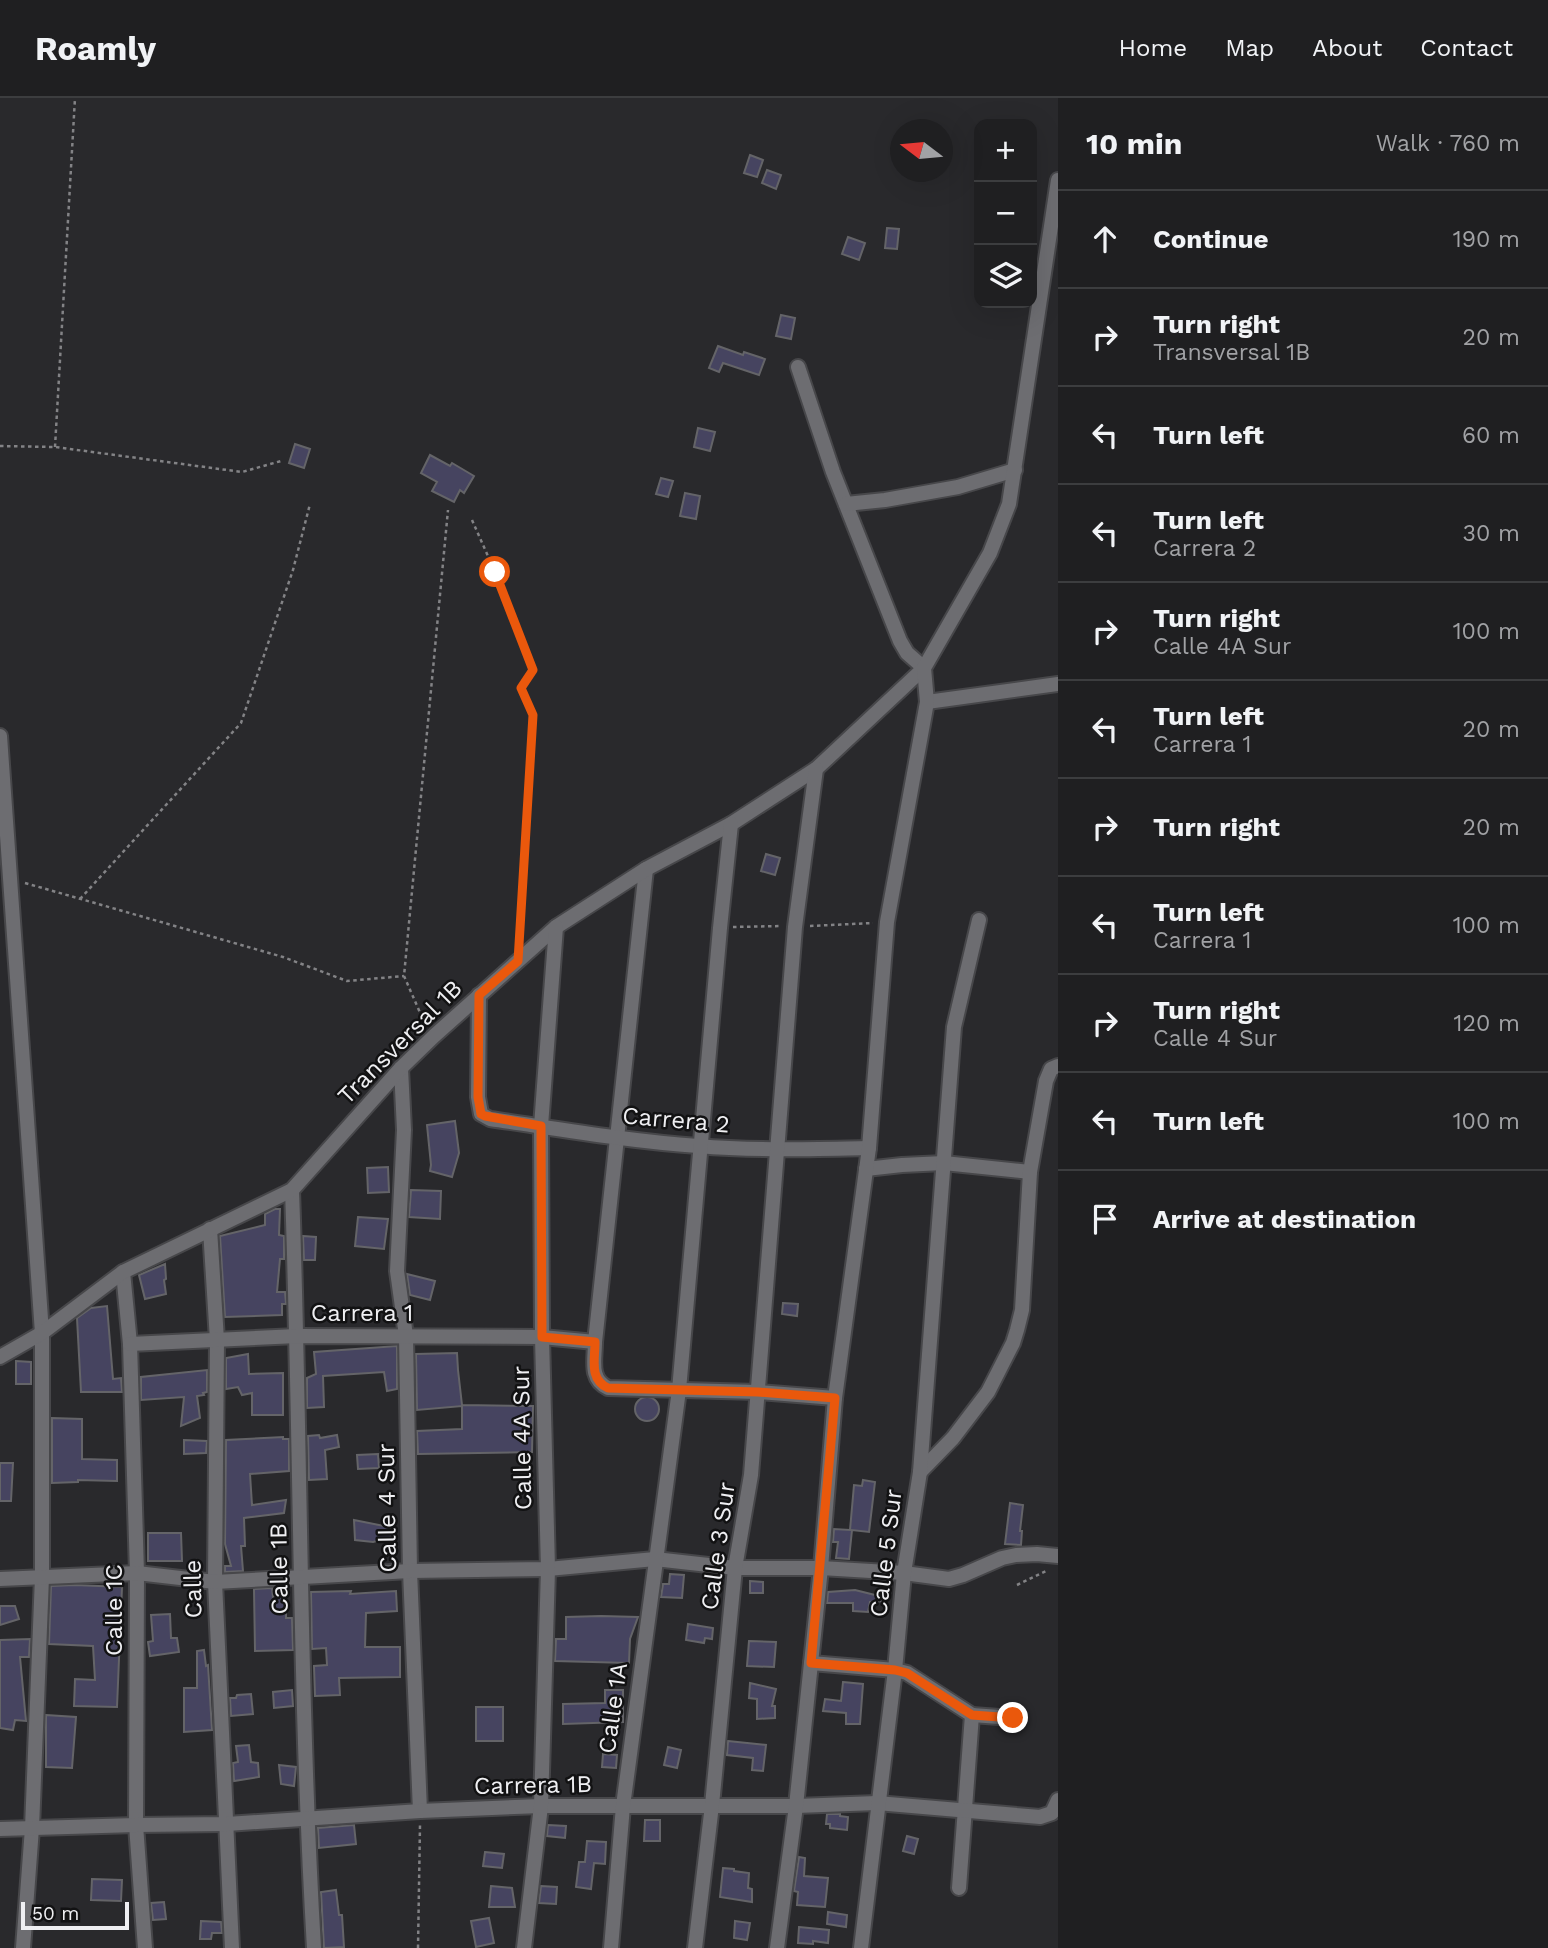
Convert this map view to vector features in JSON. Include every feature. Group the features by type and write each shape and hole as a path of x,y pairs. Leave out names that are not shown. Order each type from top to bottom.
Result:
{"street":[{"name":"Transversal 1B","path":"0,1357 42,1333 123,1272 292,1190 433,1036 556,927 646,869 731,824 816,769 924,668 990,553 1009,504 1058,180"},
{"path":"777,1948 796,1806 821,1568 835,1398 869,1148 887,922 928,702 924,668 900,641 833,472 798,367"},
{"path":"846,503 885,500 958,487 1015,470"},
{"path":"928,702 1058,684"},
{"path":"0,736 42,1333 42,1577 32,1828 23,1948"},
{"name":"Calle 3 Sur","path":"695,1948 735,1568 751,1475 795,927 816,769"},
{"name":"Calle 1A","path":"611,1948 623,1806 679,1390 731,824"},
{"path":"646,869 595,1342 596,1379 608,1388 758,1392 835,1398"},
{"name":"Calle 5 Sur","path":"861,1948 895,1670 904,1573 920,1472 954,1027 979,920"},
{"name":"Calle 4A Sur","path":"524,1948 541,1806 548,1569 542,1337 541,1126 556,927"},
{"name":"Carrera 2","path":"479,995 478,1097 481,1114 491,1119 700,1147 869,1148"},
{"path":"920,1472 953,1438 988,1392 1013,1343 1022,1310 1030,1172 1046,1081 1051,1069 1058,1066"},
{"name":"Calle 4 Sur","path":"401,1068 404,1130 397,1271 406,1336 410,1571 420,1811"},
{"path":"866,1169 944,1163 1030,1172"},
{"name":"Calle 1B","path":"292,1190 306,1819 314,1948"},
{"name":"Calle","path":"210,1229 217,1340 215,1582 232,1948"},
{"name":"Calle 1C","path":"123,1272 130,1344 138,1573 136,1825 145,1948"},
{"name":"Carrera 1","path":"130,1344 297,1336 542,1337 595,1342"},
{"path":"0,1579 138,1573 215,1582 410,1571 548,1569 655,1559 735,1568 821,1568 904,1573 949,1579 1002,1558 1026,1555 1054,1563"},
{"path":"811,1663 907,1673 972,1715 1013,1718"},
{"path":"959,1888 972,1715"},
{"name":"Carrera 1B","path":"0,1829 227,1825 420,1811 541,1806 796,1806 877,1803 1040,1817 1052,1813 1058,1800"}],"path":[{"path":"55,447 75,98"},
{"path":"0,446 55,447 242,472 281,461"},
{"path":"80,899 241,723 293,569 310,504"},
{"path":"433,1036 423,1021 404,976 448,510"},
{"path":"472,520 533,670 521,688 533,715 518,961"},
{"path":"9,888 20,881 283,957 347,981 404,976"},
{"path":"1017,1585 1054,1563"},
{"path":"418,1948 420,1811"}],"building":[{"path":"750,155 763,160 757,177 744,173"},
{"path":"767,170 781,175 776,189 762,183"},
{"path":"887,228 899,229 897,249 885,248"},
{"path":"848,237 865,243 859,260 842,254"},
{"path":"781,315 795,318 791,339 776,336"},
{"path":"718,346 765,359 759,375 723,363 719,372 709,368"},
{"path":"698,428 715,432 710,451 694,447"},
{"path":"295,444 310,449 304,468 289,463"},
{"path":"430,455 450,466 452,463 474,476 464,493 460,490 454,502 432,491 437,482 421,473"},
{"path":"661,478 673,481 668,497 656,494"},
{"path":"685,493 700,496 696,519 680,516"},
{"path":"766,854 780,858 775,875 761,871"},
{"path":"455,1121 459,1153 452,1177 430,1171 427,1125"},
{"path":"388,1167 389,1192 368,1193 367,1168"},
{"path":"411,1190 441,1191 440,1219 409,1217"},
{"path":"280,1209 279,1235 284,1236 284,1259 280,1259 277,1292 285,1292 286,1304 282,1304 282,1315 225,1317 220,1236 265,1225 265,1214"},
{"path":"358,1217 388,1219 384,1249 355,1246"},
{"path":"303,1236 316,1237 315,1260 304,1260"},
{"path":"165,1264 166,1294 145,1299 139,1275"},
{"path":"407,1274 435,1281 430,1300 410,1295"},
{"path":"783,1303 798,1304 797,1316 782,1314"},
{"path":"107,1306 113,1379 121,1378 122,1392 81,1392 77,1318 91,1308"},
{"path":"397,1346 397,1389 387,1391 384,1372 323,1376 324,1407 307,1408 307,1378 316,1374 314,1352"},
{"path":"457,1353 462,1405 533,1406 532,1452 418,1454 417,1431 462,1429 462,1406 417,1410 416,1354"},
{"path":"248,1354 249,1374 283,1373 283,1415 252,1415 252,1393 242,1395 238,1387 226,1389 226,1358"},
{"path":"16,1361 31,1362 31,1384 16,1384"},
{"path":"207,1370 207,1392 197,1396 200,1418 181,1426 184,1397 141,1400 141,1377"},
{"path":"647,1397 658,1404 659,1409 652,1420 647,1421 636,1414 635,1409 642,1398"},
{"path":"52,1418 82,1419 82,1459 117,1460 117,1481 78,1480 52,1483"},
{"path":"319,1435 320,1438 337,1435 339,1447 325,1450 327,1479 309,1480 308,1436"},
{"path":"289,1439 289,1471 250,1474 252,1505 286,1500 284,1513 244,1518 245,1546 241,1546 243,1571 225,1572 225,1566 231,1566 225,1544 226,1440"},
{"path":"184,1440 207,1441 206,1453 184,1454"},
{"path":"378,1454 379,1468 358,1469 357,1455"},
{"path":"0,1463 13,1463 11,1501 0,1501"},
{"path":"863,1480 875,1482 869,1532 852,1530 849,1559 836,1558 838,1542 833,1542 834,1529 850,1530 854,1485 862,1486"},
{"path":"1010,1503 1023,1505 1021,1545 1005,1544"},
{"path":"354,1520 389,1527 392,1537 373,1542 355,1540"},
{"path":"148,1533 181,1533 182,1561 148,1561"},
{"path":"670,1574 684,1575 682,1598 661,1597 663,1584 669,1584"},
{"path":"750,1581 763,1582 763,1593 750,1593"},
{"path":"51,1586 122,1587 117,1707 74,1706 75,1679 95,1680 93,1646 49,1644"},
{"path":"272,1588 273,1597 286,1596 286,1618 292,1618 293,1650 255,1651 254,1589"},
{"path":"855,1590 887,1598 886,1601 870,1602 868,1612 853,1611 853,1603 827,1603 828,1592"},
{"path":"351,1591 350,1594 396,1591 397,1611 366,1613 365,1647 400,1647 400,1677 339,1678 340,1695 315,1696 314,1666 327,1665 326,1648 312,1649 311,1592"},
{"path":"0,1606 15,1606 19,1619 0,1625"},
{"path":"170,1614 171,1638 177,1638 179,1652 150,1656 148,1642 153,1641 151,1615"},
{"path":"566,1617 638,1617 630,1639 629,1663 555,1661 556,1639 566,1639"},
{"path":"688,1624 713,1628 712,1639 705,1638 704,1643 686,1640"},
{"path":"30,1639 29,1657 20,1657 26,1721 15,1720 13,1730 0,1728 0,1640"},
{"path":"749,1641 776,1642 774,1667 747,1666"},
{"path":"204,1650 206,1666 208,1665 212,1730 184,1732 184,1688 197,1688 197,1651"},
{"path":"843,1682 863,1684 860,1724 846,1724 846,1713 823,1711 825,1699 841,1701"},
{"path":"750,1683 776,1689 772,1706 775,1706 775,1718 757,1719 757,1699 749,1698"},
{"path":"292,1690 293,1706 274,1708 273,1692"},
{"path":"605,1690 623,1690 623,1722 563,1724 563,1704 605,1703"},
{"path":"251,1694 253,1714 231,1716 230,1698"},
{"path":"476,1707 503,1707 503,1741 476,1741"},
{"path":"46,1715 76,1717 72,1768 46,1767"},
{"path":"728,1741 766,1745 763,1771 752,1770 753,1758 727,1755"},
{"path":"249,1745 251,1762 258,1763 259,1777 234,1781 233,1763 238,1762 236,1746"},
{"path":"668,1747 681,1750 677,1768 664,1765"},
{"path":"603,1754 617,1755 616,1768 602,1767"},
{"path":"279,1765 296,1767 294,1786 281,1784"},
{"path":"827,1814 848,1817 847,1830 830,1828 830,1824 826,1824"},
{"path":"645,1820 660,1820 660,1841 644,1841"},
{"path":"354,1825 356,1844 319,1848 318,1828"},
{"path":"548,1825 566,1826 565,1838 547,1836"},
{"path":"907,1836 918,1839 914,1854 903,1851"},
{"path":"587,1841 606,1842 605,1864 594,1863 591,1889 576,1887 579,1862 585,1862"},
{"path":"485,1852 504,1854 502,1868 483,1866"},
{"path":"799,1857 805,1858 804,1876 828,1878 825,1907 797,1905 798,1892 794,1891"},
{"path":"723,1868 749,1873 748,1888 752,1889 752,1902 720,1897"},
{"path":"92,1879 122,1880 121,1901 91,1900"},
{"path":"491,1886 512,1888 515,1907 489,1907"},
{"path":"541,1886 557,1887 556,1904 539,1903"},
{"path":"336,1890 339,1915 342,1915 344,1947 324,1948 321,1892"},
{"path":"164,1902 166,1919 153,1920 151,1903"},
{"path":"828,1912 847,1915 846,1927 827,1924"},
{"path":"489,1918 494,1943 476,1947 471,1921"},
{"path":"201,1921 221,1922 222,1933 212,1933 211,1939 200,1939"},
{"path":"735,1921 750,1923 747,1940 734,1938"},
{"path":"799,1927 829,1930 828,1943 798,1943"}],"route":[{"path":"495,572 533,670 521,688 533,715 518,961 479,995 478,1097 481,1114 491,1119 541,1126 542,1337 595,1342 594,1372 596,1379 608,1388 758,1392 835,1398 811,1663 907,1673 972,1715 1013,1718"}]}
